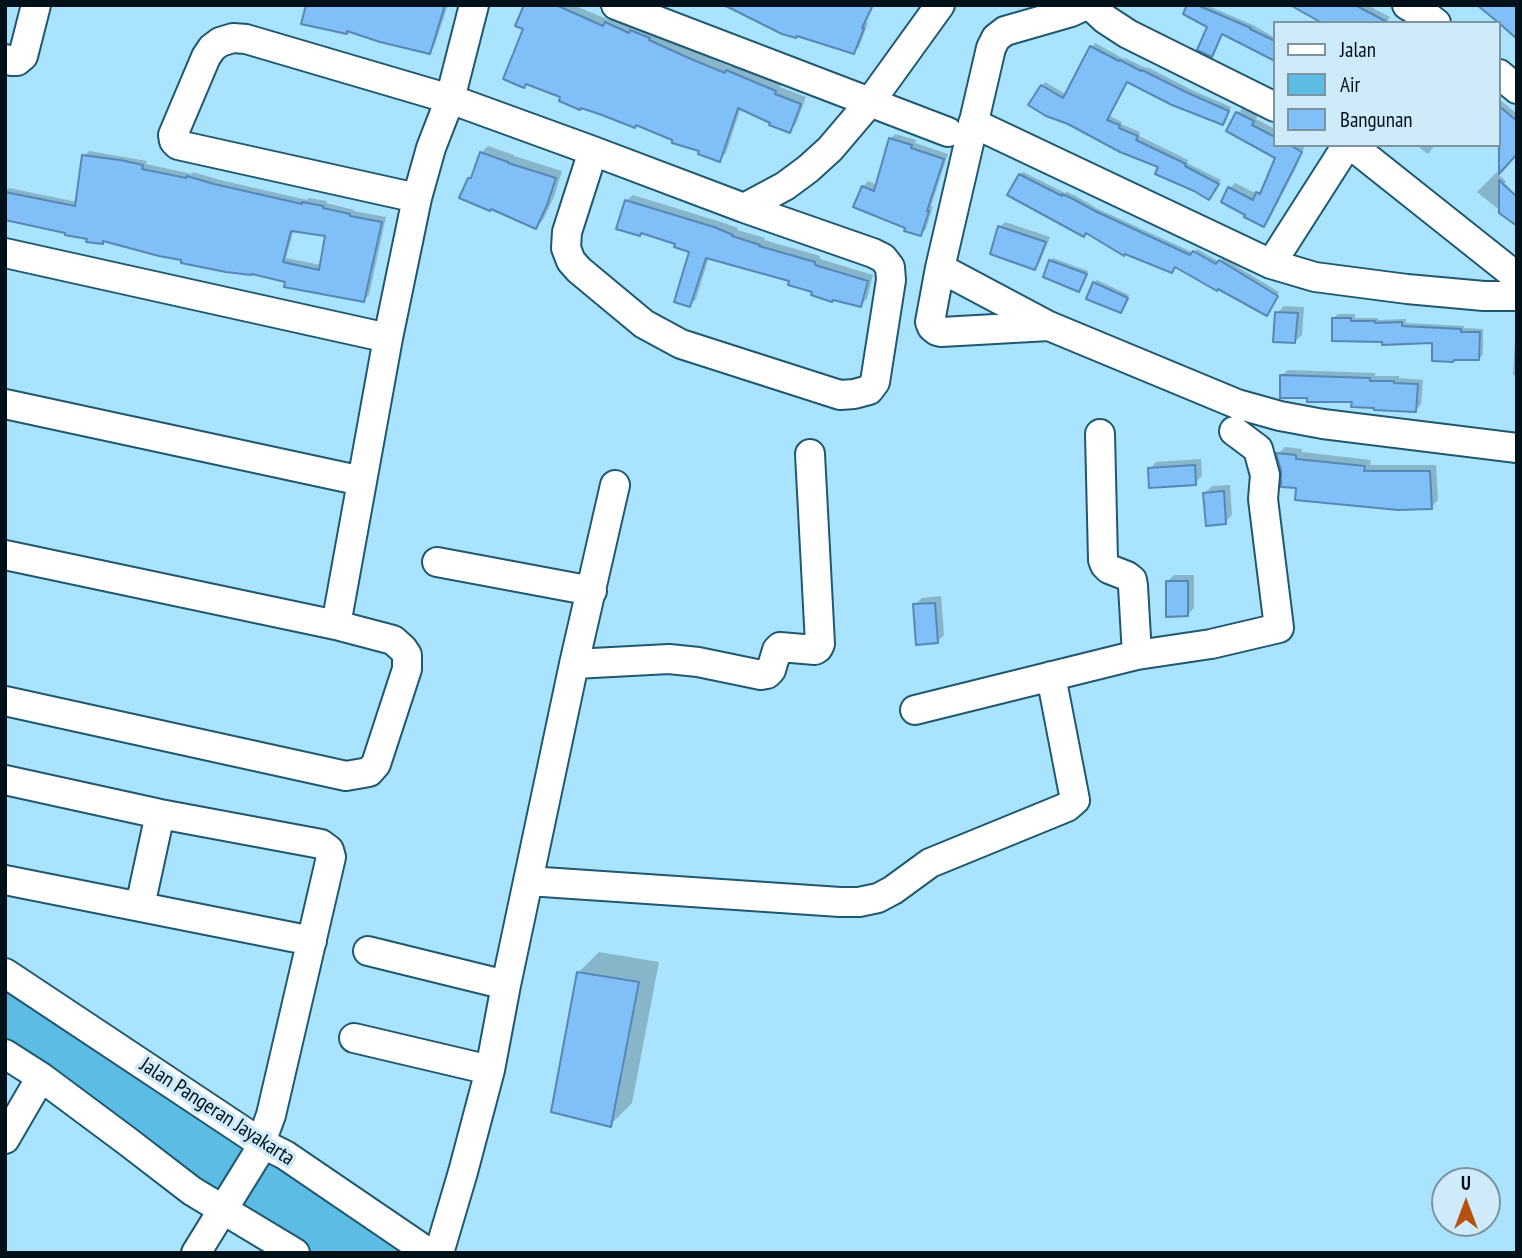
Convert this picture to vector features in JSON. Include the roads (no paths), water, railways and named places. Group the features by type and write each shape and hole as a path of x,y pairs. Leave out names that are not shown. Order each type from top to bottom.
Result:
{"street":[{"path":"5,59 18,61 23,56 36,5"},
{"path":"336,625 388,338 417,198 431,148 450,99 474,5"},
{"path":"615,5 870,102 961,127 1271,264 1315,277 1407,289 1517,296"},
{"path":"744,208 785,186 830,149 870,102 940,5"},
{"path":"1049,326 941,332 930,323 961,127 996,38 1005,31 1088,5 1128,34 1274,107"},
{"path":"417,198 184,147 174,141 173,135 212,48 233,38 246,39 450,99 593,151 744,208 873,253 883,258 890,267 891,279 876,382 869,390 840,395 681,344 644,324 579,270 571,261 566,248 568,232 593,151"},
{"path":"1501,76 1517,89"},
{"path":"1271,264 1348,147"},
{"path":"1352,147 1517,278"},
{"path":"5,253 388,338"},
{"path":"940,268 1049,326 1227,400 1280,416 1323,424 1517,447"},
{"path":"5,404 362,481"},
{"path":"915,710 1137,655 1211,644 1279,628 1263,499 1265,475 1258,449 1234,431"},
{"path":"1100,434 1103,560 1109,569 1132,580 1137,655"},
{"path":"574,664 669,659 761,675 771,670 780,647 818,649 820,645 810,454"},
{"path":"439,1253 490,1070 574,664 615,485"},
{"path":"5,555 336,625 393,640 407,655 407,669 376,764 369,772 358,775 346,776 5,701"},
{"path":"437,562 592,591"},
{"path":"528,881 841,902 878,898 930,863 1067,807 1075,800 1051,676"},
{"path":"5,780 160,814 321,844 330,849 331,857 271,1115 259,1150 196,1253"},
{"path":"140,906 160,814"},
{"path":"5,880 312,941"},
{"path":"368,951 506,985"},
{"name":"Jalan Pangeran Jayakarta","path":"5,973 259,1150 285,1156 429,1253"},
{"path":"354,1038 490,1070"},
{"path":"5,1054 127,1140 192,1191 226,1205 295,1253"},
{"path":"5,1139 41,1077"}],"water":[{"path":"5,973 429,1253 292,1253 5,1054"}]}
